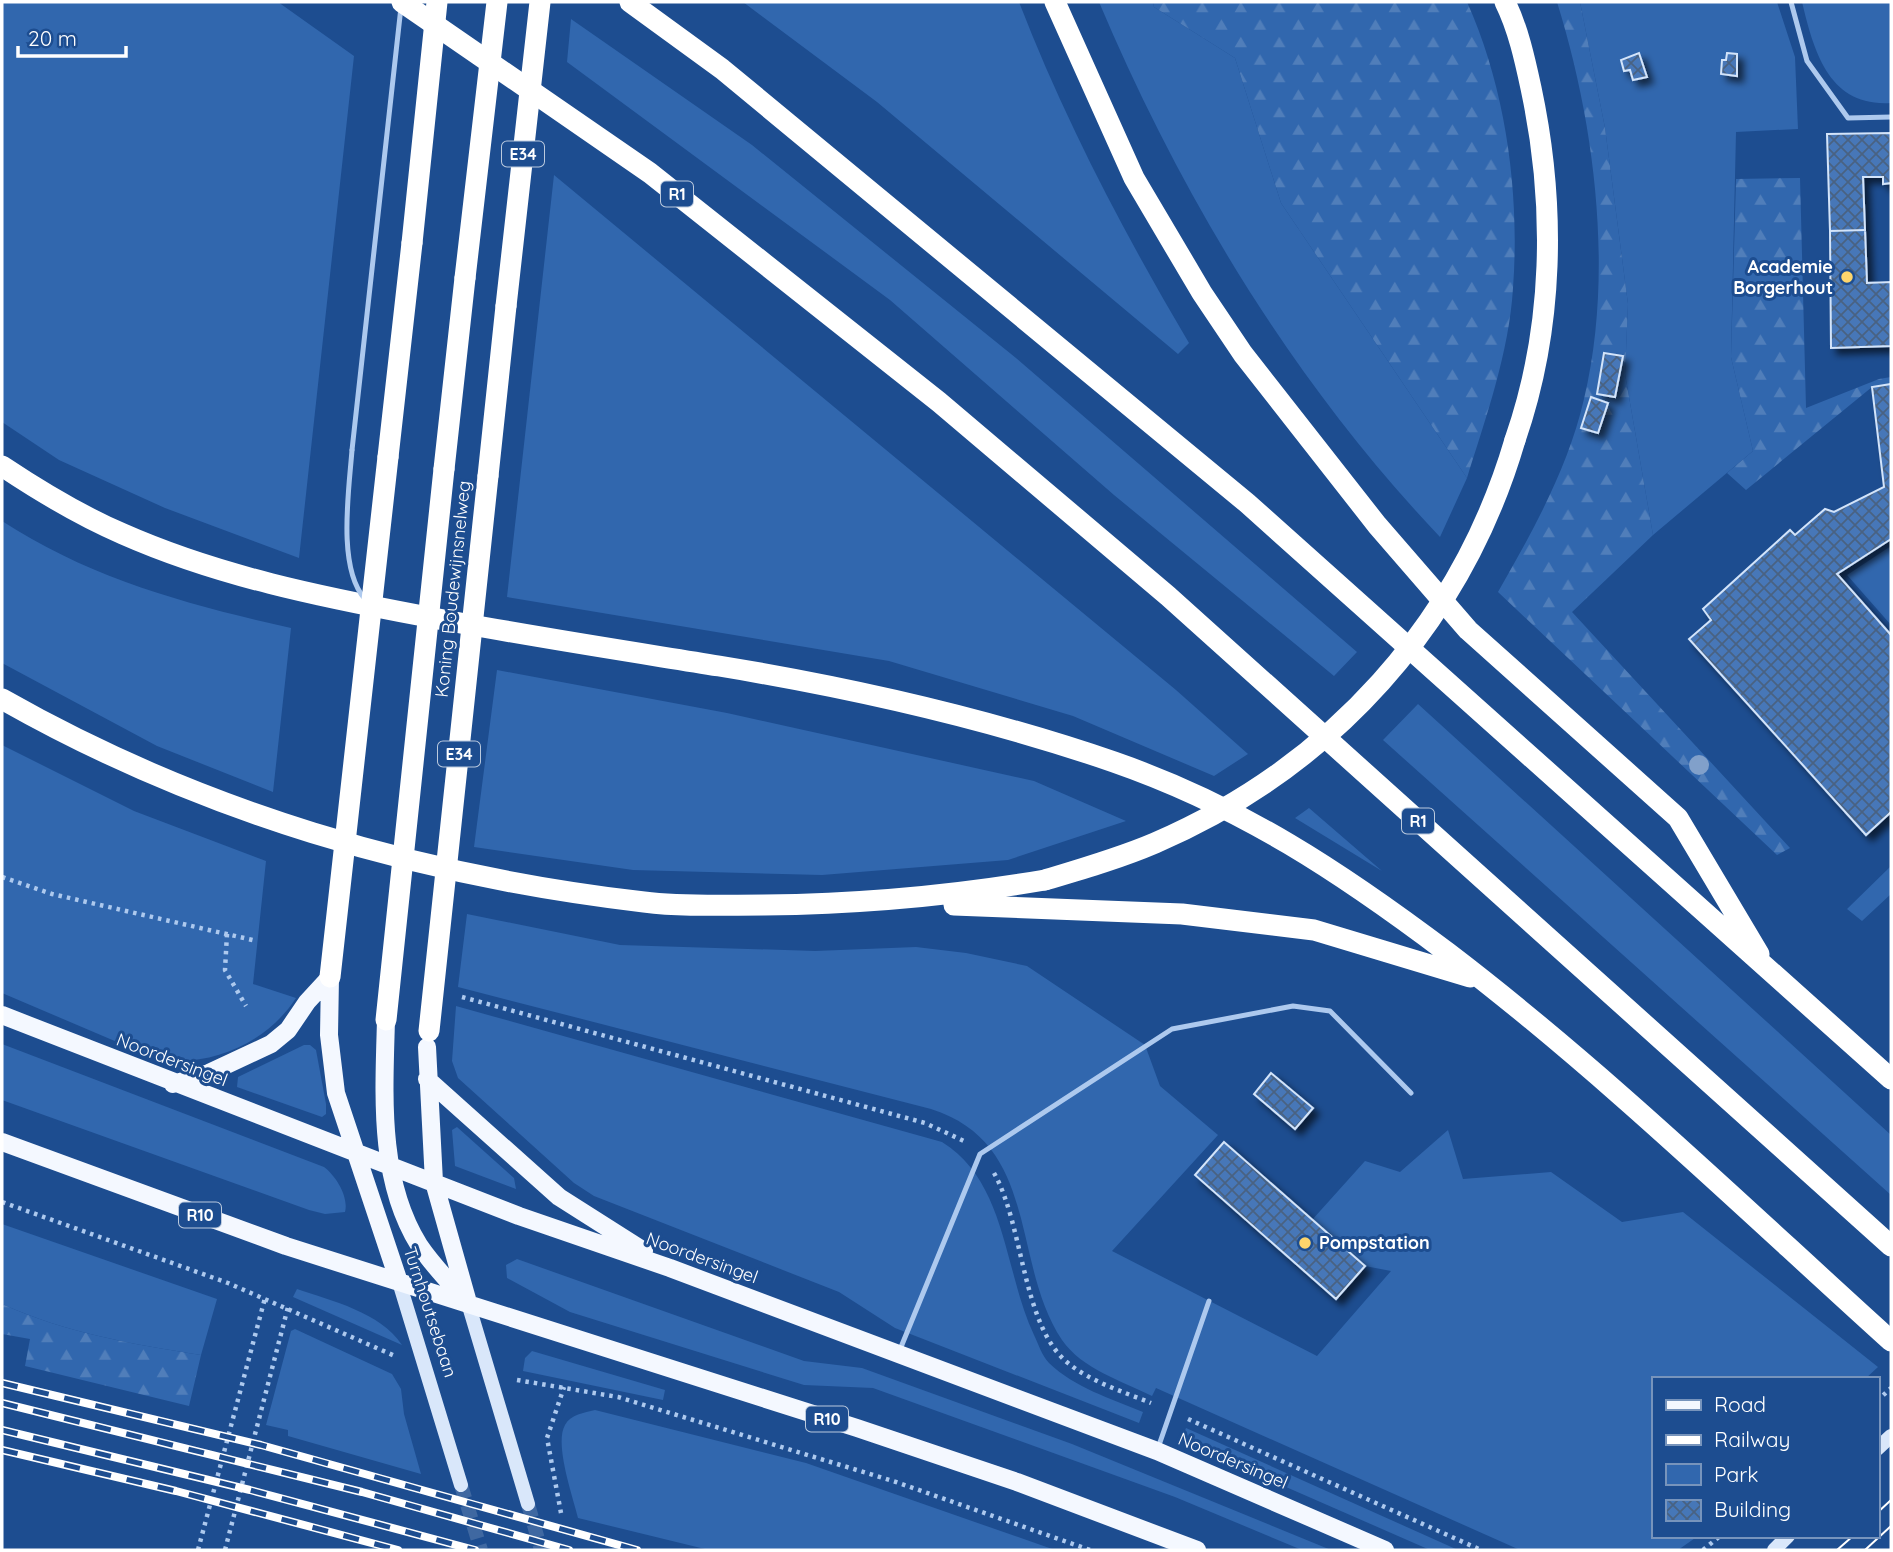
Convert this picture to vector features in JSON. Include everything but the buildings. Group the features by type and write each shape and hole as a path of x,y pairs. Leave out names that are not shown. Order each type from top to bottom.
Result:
{"highway":[{"name":"R1","path":"402,2 650,173 950,410 1168,596 1891,1246"},
{"path":"330,977 373,608 437,2"},
{"name":"E34","path":"386,1020 497,2"},
{"name":"Koning Boudewijnsnelweg","path":"428,1039 540,2"},
{"path":"630,2 722,69 1247,502 1891,1079"},
{"path":"1055,2 1134,178 1202,293 1243,354 1369,515 1468,629 1678,818 1771,974"},
{"path":"861,902 976,891 1045,880 1103,863 1156,842 1196,822 1284,769 1365,702 1430,620 1460,571 1504,478 1531,395 1543,330 1547,269 1547,201 1537,117 1524,61 1505,2"},
{"path":"2,466 78,513 125,535 179,556 277,585 441,620 725,667 912,703 1119,764 1197,795 1271,831 1384,905 1484,981 1591,1068 1891,1341"},
{"path":"2,699 62,733 147,773 301,831 494,878 646,903 735,905 861,902 1182,914 1314,930 1484,981"}],"main road":[{"path":"173,1084 209,1073 271,1044 300,1017 307,1002 330,977"},
{"path":"330,977 329,1006 336,1093 354,1153"},
{"name":"Noordersingel","path":"2,1015 173,1084 519,1216 670,1268 1157,1451 1385,1550"},
{"name":"E34","path":"386,1020 384,1094 391,1166"},
{"name":"Koning Boudewijnsnelweg","path":"428,1039 427,1079 434,1182"},
{"path":"427,1079 559,1197 670,1268"},
{"name":"R10","path":"2,1142 286,1246 1017,1482 1197,1550"},
{"name":"Turnhoutsebaan","path":"354,1153 399,1282 461,1485"},
{"path":"391,1166 407,1223 420,1246 468,1303"},
{"path":"434,1182 528,1504"}],"lane":[{"path":"373,608 356,589 347,523 352,450 402,2"},
{"path":"1791,2 1807,61 1848,118 1891,117"},
{"path":"898,1354 980,1154 1172,1029 1293,1006 1330,1011 1411,1093"},
{"path":"1157,1451 1209,1301"}],"path":[{"path":"2,877 64,897 257,941"},
{"path":"227,934 225,970 246,1006"},
{"path":"457,996 946,1130 980,1154 1004,1192 1036,1310 1054,1348 1066,1363 1083,1374 1481,1550"},
{"path":"2,1202 265,1298 388,1354 405,1358"},
{"path":"198,1550 265,1298"},
{"path":"225,1550 288,1307"},
{"path":"561,1513 547,1438 564,1387 618,1397 896,1482 1090,1550"},
{"path":"1703,1550 1718,1538"}],"green space":[{"path":"2,2 278,2 354,56 299,558 165,508 59,460 2,422"},
{"path":"743,2 1019,2 1056,90 1097,176 1189,343 1178,354 877,102"},
{"path":"1099,2 1153,2 1154,7 1235,58 1281,203 1467,478 1440,537 1336,416 1246,285 1167,146 1131,75"},
{"path":"1153,2 1467,2 1492,70 1501,106 1512,179 1515,252 1507,337 1496,384 1467,478 1281,203 1235,58 1154,7"},
{"path":"1557,2 1580,2 1605,128 1628,304 1625,374 1653,535 1572,612 1790,848 1777,855 1498,592 1536,522 1569,450 1584,399 1593,351 1598,301 1599,250 1590,148 1570,49"},
{"path":"1580,2 1777,2 1795,57 1798,129 1736,132 1731,357 1753,451 1653,535 1625,374 1628,304 1605,128"},
{"path":"1802,2 1891,2 1891,103 1870,102 1853,96 1839,86 1819,57"},
{"path":"571,19 752,145 1016,358 1357,652 1334,676 1114,495 890,300 567,62"},
{"path":"554,175 1176,690 1248,754 1214,776 1073,716 889,661 507,597"},
{"path":"1800,178 1806,408 1879,379 1891,377 1891,384 1872,387 1746,490 1727,473 1753,451 1731,357 1736,179"},
{"path":"2,521 70,559 142,588 215,610 291,628 273,792 157,746 2,663"},
{"path":"1891,546 1891,625 1847,575"},
{"path":"497,670 727,713 1034,781 1126,821 1008,860 822,875 633,870 474,847"},
{"path":"1418,704 1891,1135 1891,1195 1383,740"},
{"path":"2,745 134,811 266,861 253,984 296,998 270,1028 236,1049 217,1056 177,1061 157,1059 2,993"},
{"path":"1309,808 1382,871 1295,818"},
{"path":"1891,866 1891,894 1862,921 1847,909"},
{"path":"467,914 620,945 815,951 916,947 966,953 1027,966 1145,1045 1160,1086 1218,1135 1112,1251 1317,1356 1391,1271 1365,1266 1312,1220 1365,1161 1400,1172 1448,1130 1463,1179 1551,1172 1622,1222 1683,1212 1878,1367 1867,1377 1652,1377 1652,1538 1695,1538 1678,1550 1520,1550 1156,1388 1152,1396 1080,1359 1062,1340 1046,1309 1007,1177 991,1149 966,1126 931,1109 458,987"},
{"path":"456,1006 942,1142 963,1159 980,1180 992,1204 1024,1310 1047,1360 1059,1372 1081,1386 1143,1412 1139,1423 895,1328 839,1292 594,1196 574,1183 458,1078 452,1061"},
{"path":"2,1044 324,1167 340,1187 345,1200 345,1212 325,1214 309,1210 2,1100"},
{"path":"304,1045 310,1045 316,1050 326,1104 326,1114 322,1117 237,1087 238,1077"},
{"path":"457,1127 514,1178 516,1189 455,1166 452,1130"},
{"path":"2,1224 217,1299 201,1355 75,1330 2,1304"},
{"path":"517,1259 804,1361 862,1368 1072,1444 1331,1550 1302,1550 1175,1497 873,1388 804,1385 570,1312 507,1278 506,1265"},
{"path":"297,1289 340,1303 368,1316 393,1334 402,1345 293,1297"},
{"path":"2,1304 75,1330 201,1355 189,1406 25,1366 30,1339 2,1334"},
{"path":"295,1329 392,1374 401,1389 404,1414 421,1474 288,1436 288,1430 266,1425 291,1331"},
{"path":"532,1351 665,1390 663,1400 523,1371 525,1358"},
{"path":"595,1410 806,1463 1055,1550 709,1550 578,1518 563,1457 562,1434 571,1418"},
{"path":"1186,1428 1458,1550 1430,1550 1181,1441"}],"tunnel":[{"path":"461,1485 481,1550"},
{"path":"528,1504 541,1550"}],"tram line":[{"path":"1879,1511 1891,1500"},
{"path":"1879,1537 1891,1526"},
{"path":"1837,1550 1851,1538"},
{"path":"1865,1550 1878,1538"}],"railway":[{"path":"2,1383 261,1445 637,1550"},
{"path":"2,1403 362,1492 569,1550"},
{"path":"2,1430 250,1490 475,1550"},
{"path":"2,1450 176,1491 398,1550"}],"place":[{"name":"Academie Borgerhout","path":"1847,277"},
{"name":"Pompstation","path":"1305,1243"}]}
